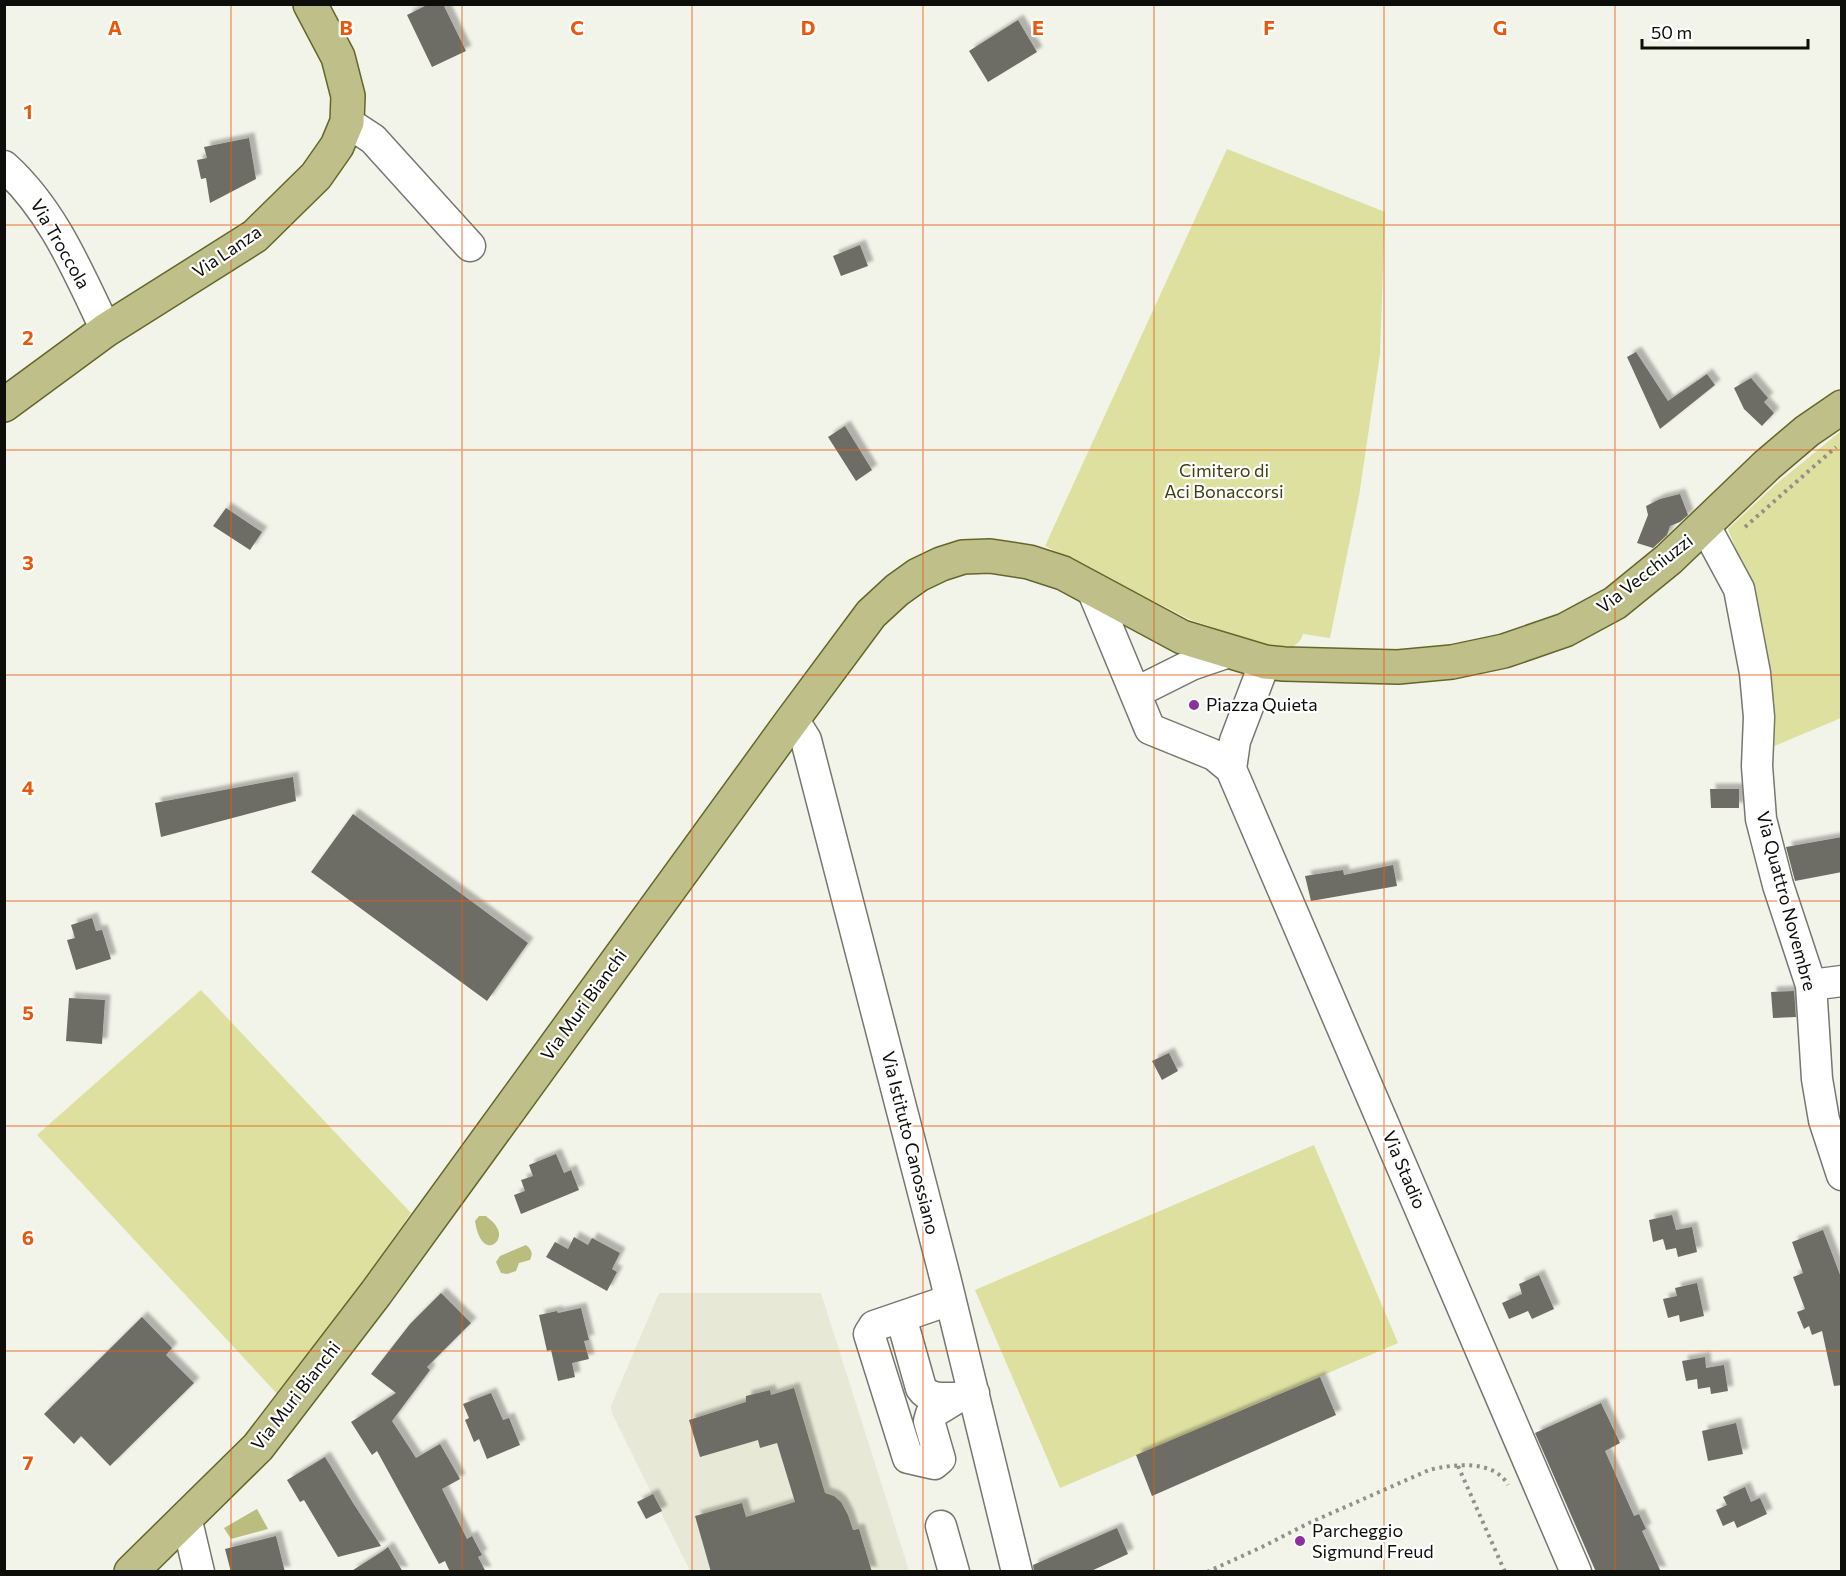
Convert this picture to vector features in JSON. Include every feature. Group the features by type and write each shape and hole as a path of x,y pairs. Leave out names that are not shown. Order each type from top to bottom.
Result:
{"main road":[{"name":"Via Lanza","path":"4,405 106,330 255,236 316,176 337,146 347,122 348,96 338,57 310,4"},
{"name":"Via Vecchiuzzi","path":"1229,652 1265,662 1284,664 1398,667 1452,662 1504,651 1566,630 1615,603 1669,560 1712,538 1767,465 1807,431 1842,407"},
{"name":"Via Muri Bianchi","path":"131,1572 258,1447 369,1302 871,614 897,590 918,575 963,557 990,556 1029,562 1063,573 1182,637 1229,652"}],"street":[{"path":"347,122 373,139 470,246"},
{"name":"Via Troccola","path":"4,166 21,181 43,208 72,260 106,330"},
{"name":"Via Quattro Novembre","path":"1712,538 1739,589 1755,673 1759,717 1757,766 1761,819 1778,885 1811,986 1817,1079 1824,1120 1842,1175"},
{"path":"1091,587 1150,729 1214,755 1231,770"},
{"path":"1135,693 1191,665 1229,652"},
{"path":"1231,770 1235,741 1265,662"},
{"name":"Via Istituto Canossiano","path":"793,719 806,740 950,1300 965,1396 1012,1570"},
{"name":"Via Stadio","path":"1231,770 1576,1572"},
{"path":"1811,986 1842,981"},
{"path":"950,1300 874,1326 869,1334 908,1458 934,1464 940,1459 929,1421 931,1414 938,1407 965,1396"},
{"path":"901,1317 921,1388 925,1394 935,1398 965,1396"},
{"path":"941,1526 954,1572"},
{"path":"177,1527 181,1572"},
{"path":"177,1527 199,1572"}],"path":[{"path":"1712,538 1842,444"},
{"path":"1207,1572 1309,1523 1429,1470 1446,1466 1474,1465 1489,1470 1506,1481 1512,1492"},
{"path":"1458,1466 1506,1572"}],"shaded area":[{"path":"479,1216 486,1216 499,1232 499,1238 492,1245 487,1245 478,1234 475,1221"},
{"path":"526,1245 530,1248 530,1260 519,1263 516,1271 501,1273 496,1262 500,1256"},
{"path":"659,1293 821,1293 909,1571 690,1571 612,1413 611,1406"},
{"path":"257,1509 268,1529 231,1539 224,1528"}],"green space":[{"name":"Cimitero di Aci Bonaccorsi","path":"1227,149 1385,212 1380,354 1359,496 1330,638 1303,634 1298,643 1284,651 1191,620 1045,546"},
{"path":"1841,431 1841,718 1772,747 1747,578 1728,529 1775,485"},
{"path":"201,990 411,1213 281,1398 37,1135"},
{"path":"1314,1145 1398,1343 1060,1488 975,1290"}],"building":[{"path":"429,4 443,4 466,51 432,67 407,15"},
{"path":"1018,20 1037,52 988,82 969,51"},
{"path":"249,138 256,179 210,203 206,178 201,179 197,160 207,158 204,147"},
{"path":"860,245 868,266 841,276 833,256"},
{"path":"1636,352 1668,401 1707,374 1715,385 1660,429 1627,357"},
{"path":"1751,378 1768,398 1764,402 1774,413 1762,426 1744,409 1734,388"},
{"path":"845,426 872,470 856,481 828,437"},
{"path":"1680,494 1688,515 1680,522 1670,526 1667,535 1653,548 1637,543 1648,515 1646,506 1660,499"},
{"path":"226,508 262,532 250,550 213,526"},
{"path":"293,777 296,801 161,837 155,803"},
{"path":"1710,789 1739,789 1739,808 1711,808"},
{"path":"353,814 528,943 487,1001 311,872"},
{"path":"1842,837 1842,872 1795,881 1786,847"},
{"path":"1393,865 1397,886 1311,901 1305,876 1343,870 1344,875"},
{"path":"92,918 96,931 102,930 111,959 76,970 67,940 75,938 71,925"},
{"path":"1794,991 1796,1017 1773,1018 1771,992"},
{"path":"69,998 105,1000 102,1044 66,1041"},
{"path":"1169,1053 1178,1071 1162,1080 1152,1061"},
{"path":"556,1154 564,1173 571,1170 579,1190 521,1214 514,1195 525,1191 521,1180 533,1176 529,1165"},
{"path":"1672,1215 1676,1230 1692,1227 1697,1252 1678,1257 1676,1248 1666,1250 1663,1239 1653,1242 1649,1220"},
{"path":"1823,1230 1842,1280 1842,1385 1834,1386 1822,1331 1812,1335 1809,1326 1804,1329 1797,1312 1805,1309 1793,1277 1803,1273 1792,1242"},
{"path":"574,1237 588,1245 592,1238 620,1253 612,1269 617,1272 607,1291 546,1257 555,1242 568,1249"},
{"path":"1539,1275 1554,1309 1532,1319 1528,1311 1509,1319 1502,1303 1522,1294 1519,1284"},
{"path":"1697,1283 1704,1316 1680,1322 1679,1315 1668,1318 1663,1299 1677,1296 1675,1288"},
{"path":"441,1293 471,1323 427,1367 430,1370 392,1421 416,1458 440,1444 460,1479 442,1489 467,1539 472,1536 482,1555 478,1557 486,1572 450,1572 445,1561 439,1564 377,1451 372,1455 351,1422 396,1393 371,1374 410,1324"},
{"path":"581,1308 589,1340 584,1341 589,1359 572,1363 575,1377 558,1381 551,1350 547,1351 539,1315"},
{"path":"142,1317 172,1348 166,1355 194,1383 110,1466 81,1436 74,1444 44,1414"},
{"path":"1705,1357 1706,1368 1724,1365 1728,1391 1711,1394 1710,1387 1698,1389 1697,1379 1686,1381 1682,1361"},
{"path":"1320,1377 1336,1415 1152,1496 1136,1455"},
{"path":"794,1388 825,1493 841,1502 853,1530 859,1529 872,1572 711,1572 695,1516 742,1503 746,1517 795,1502 777,1443 760,1448 758,1440 700,1457 689,1420 746,1402 746,1396 770,1390 771,1395"},
{"path":"491,1393 503,1420 509,1418 520,1445 487,1459 479,1439 474,1442 465,1420 469,1418 463,1404"},
{"path":"1601,1403 1620,1443 1605,1451 1634,1516 1639,1514 1646,1529 1642,1531 1661,1572 1596,1572 1535,1433"},
{"path":"1736,1423 1743,1454 1708,1461 1702,1431"},
{"path":"325,1457 381,1546 338,1557 304,1500 300,1502 287,1480"},
{"path":"1745,1487 1751,1502 1760,1498 1767,1514 1737,1528 1734,1521 1723,1526 1716,1510 1727,1505 1723,1497"},
{"path":"653,1494 662,1511 646,1519 637,1502"},
{"path":"1117,1528 1128,1554 1089,1572 1034,1572 1033,1565"},
{"path":"276,1536 285,1572 231,1572 225,1549"},
{"path":"388,1547 403,1572 350,1572 383,1551"}],"place":[{"name":"Piazza Quieta","path":"1194,705"},
{"name":"Parcheggio Sigmund Freud","path":"1300,1541"}]}
